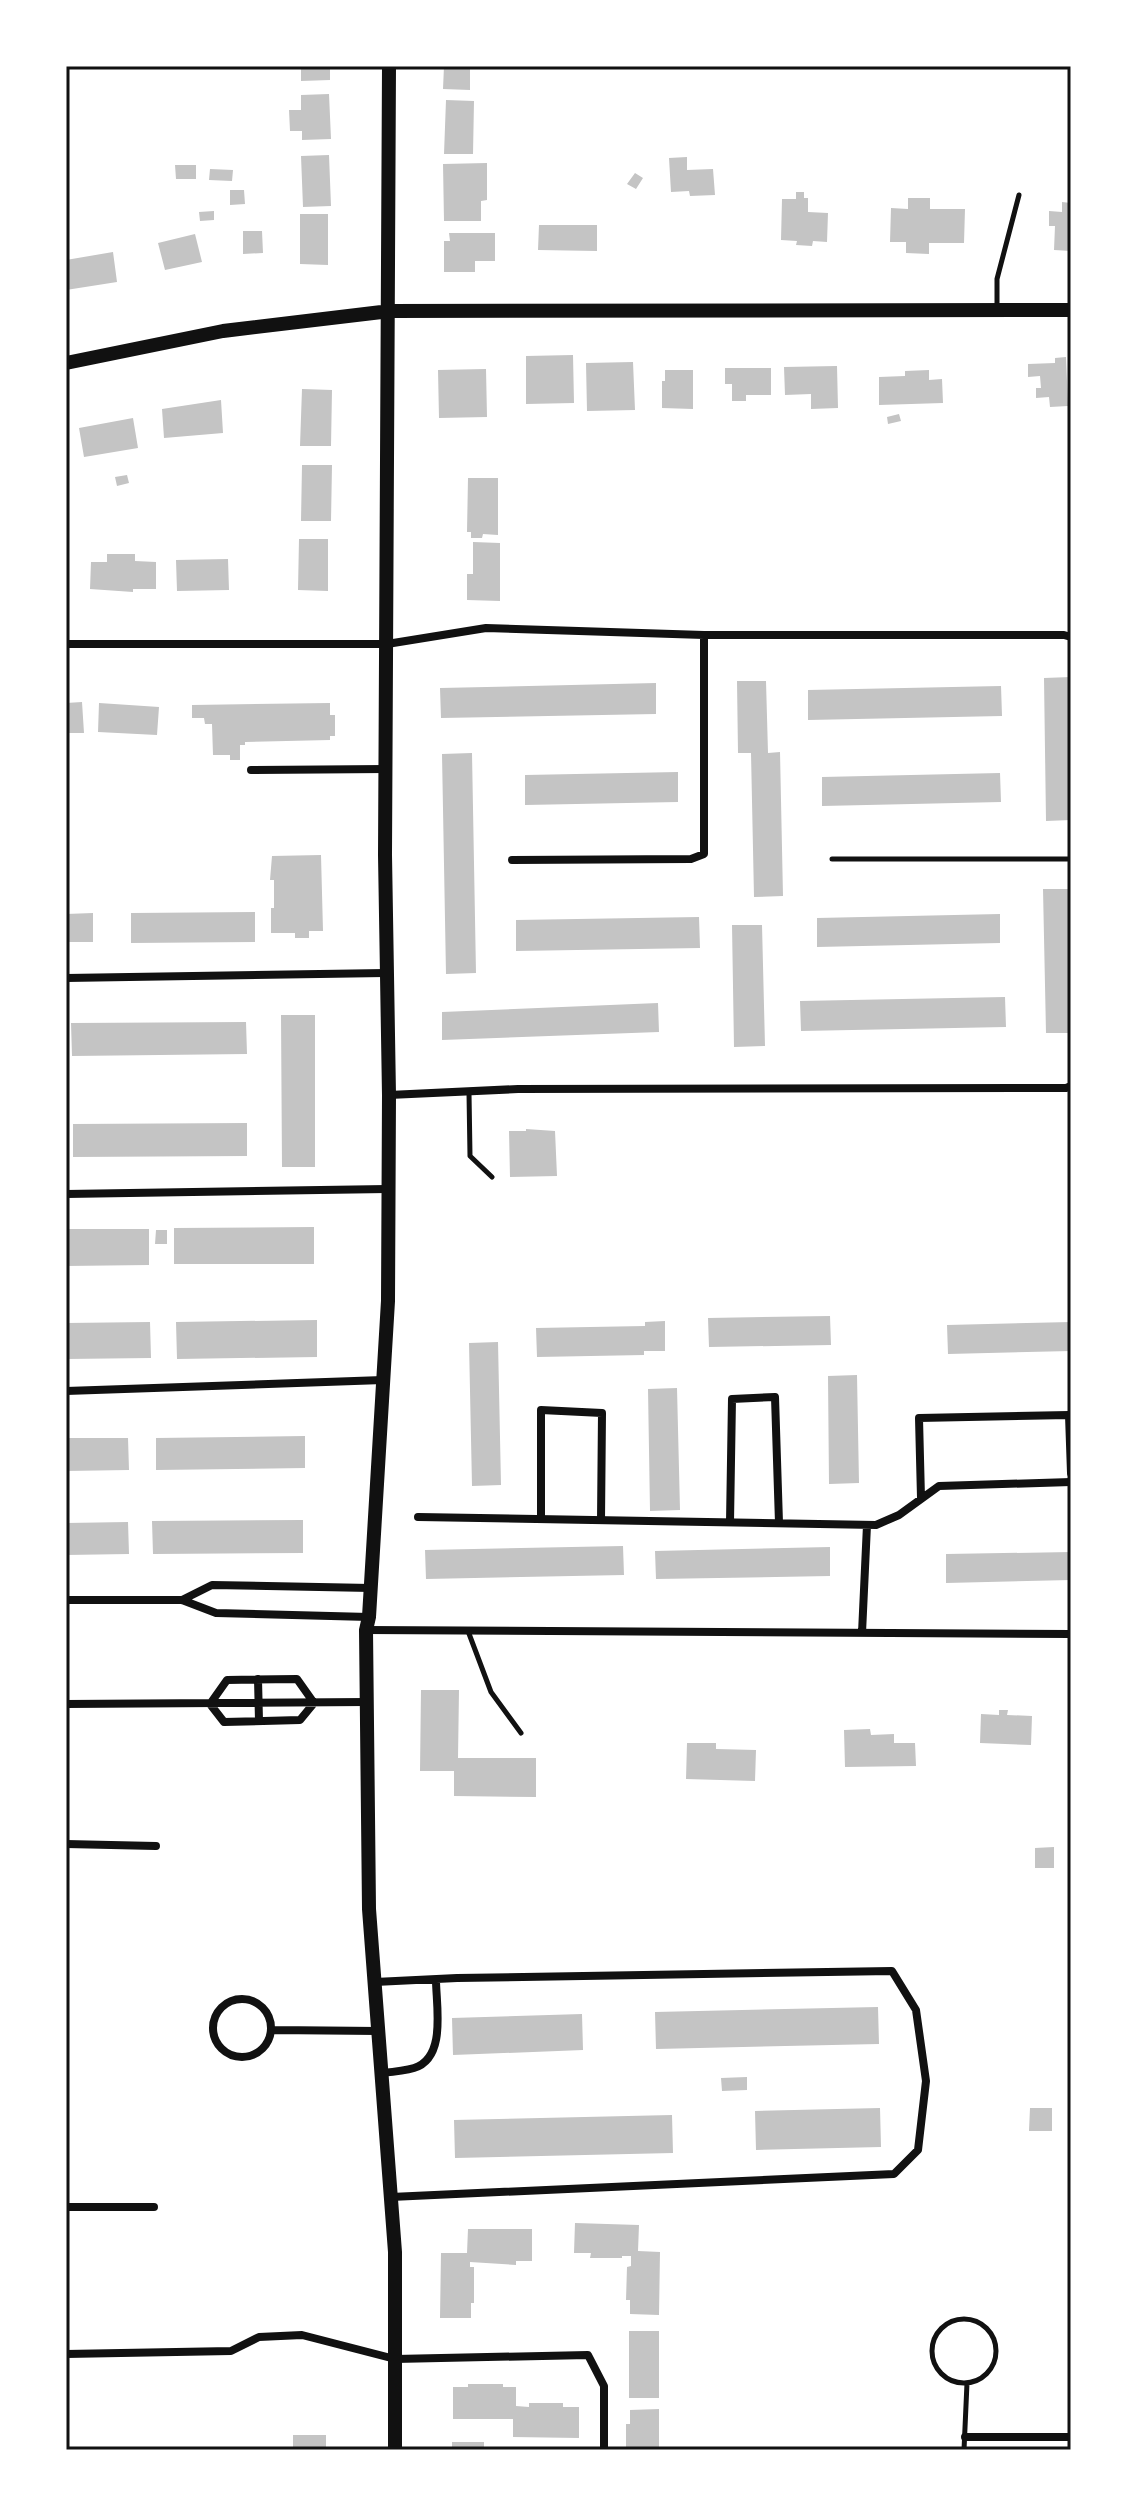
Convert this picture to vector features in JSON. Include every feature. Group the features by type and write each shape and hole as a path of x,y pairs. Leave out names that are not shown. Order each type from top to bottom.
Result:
{"street":[{"path":"389,66 385,973 389,1095 388,1301 368,1623 367,1702 369,1909 395,2252 395,2450"},
{"path":"66,363 223,331 390,311 1071,310"},
{"path":"66,644 387,644 486,628 704,635 1071,637"},
{"path":"512,860 691,859 704,854 704,635"},
{"path":"251,770 386,769"},
{"path":"66,978 385,973"},
{"path":"389,1095 518,1089 1071,1086"},
{"path":"66,1194 387,1189"},
{"path":"66,1391 383,1380"},
{"path":"730,1522 732,1399 775,1397 779,1523"},
{"path":"541,1519 541,1410 602,1413 601,1520"},
{"path":"921,1498 919,1418 1069,1415 1071,1473"},
{"path":"418,1517 876,1525 899,1515 939,1486 1071,1482"},
{"path":"862,1633 867,1525"},
{"path":"182,1600 212,1585 371,1588"},
{"path":"66,1600 182,1600 216,1613 468,1630 1071,1634"},
{"path":"210,1704 227,1680 258,1679 297,1679 314,1703"},
{"path":"258,1679 259,1721"},
{"path":"66,1704 367,1702"},
{"path":"210,1704 224,1722 300,1720 314,1703"},
{"path":"66,1844 156,1846"},
{"path":"375,1982 892,1971 916,2010 926,2081 918,2150 894,2174 391,2197"},
{"path":"381,2073 417,2068 430,2057 437,2034 436,1980"},
{"path":"243,1999 261,2005 267,2012 272,2030 264,2048 247,2058 227,2054 219,2047 213,2028 219,2010 234,2000 243,1999"},
{"path":"272,2030 378,2031"},
{"path":"66,2207 154,2207"},
{"path":"66,2354 231,2351 259,2337 302,2335 395,2359 588,2355 604,2386 604,2450"},
{"path":"965,2437 1071,2437"}],"lane":[{"path":"997,310 997,279 1019,195"},
{"path":"832,859 1071,859"},
{"path":"469,1093 470,1156 492,1177"},
{"path":"468,1630 476,1659 491,1692 521,1733"},
{"path":"955,2321 975,2321 984,2327 995,2344 996,2355 987,2374 967,2383 957,2383 947,2378 934,2362 932,2352 938,2332 955,2321"},
{"path":"964,2450 967,2383"}],"building":[{"path":"301,66 330,66 330,80 301,81"},
{"path":"444,66 470,66 470,90 443,89"},
{"path":"329,94 331,139 302,140 302,131 290,131 289,110 301,110 301,95"},
{"path":"446,100 474,101 473,154 444,154"},
{"path":"329,155 331,206 303,207 301,156"},
{"path":"687,157 687,170 713,169 715,195 690,196 689,191 671,192 669,158"},
{"path":"487,163 487,200 481,201 481,221 444,221 443,164"},
{"path":"175,165 196,165 196,179 176,179"},
{"path":"210,169 233,170 232,181 209,180"},
{"path":"635,173 643,178 636,189 627,184"},
{"path":"230,190 244,190 245,204 230,205"},
{"path":"796,192 804,192 804,198 808,198 808,212 828,213 827,242 813,241 812,246 781,240 782,199 796,199"},
{"path":"908,198 930,198 930,209 965,209 964,243 929,243 929,254 906,253 906,242 890,242 891,208 908,209"},
{"path":"1062,202 1071,203 1071,251 1054,250 1055,226 1049,226 1049,211 1062,212"},
{"path":"214,211 214,220 200,221 199,212"},
{"path":"300,214 328,214 328,265 300,264"},
{"path":"539,225 597,225 597,251 538,250"},
{"path":"243,231 262,231 263,253 243,254"},
{"path":"449,233 495,233 495,261 475,261 475,272 444,272 444,241 450,241"},
{"path":"195,234 202,262 165,270 158,243"},
{"path":"113,252 117,282 66,290 66,260"},
{"path":"573,355 574,403 526,404 526,356"},
{"path":"1066,357 1068,406 1050,407 1049,397 1036,398 1036,388 1041,388 1040,376 1028,377 1028,364 1055,363 1055,358"},
{"path":"633,362 635,410 587,411 586,363"},
{"path":"837,366 838,408 811,409 811,394 785,395 784,367"},
{"path":"725,368 771,368 771,395 746,395 746,401 732,401 732,384 725,384"},
{"path":"486,369 487,417 439,418 438,370"},
{"path":"665,370 693,370 693,409 662,408"},
{"path":"929,370 929,380 942,379 943,403 879,405 879,377 905,376 905,371"},
{"path":"302,389 332,390 331,446 300,446"},
{"path":"221,400 223,433 164,438 162,409"},
{"path":"899,414 901,421 888,424 887,417"},
{"path":"133,418 138,448 84,457 79,428"},
{"path":"302,465 332,465 331,521 301,521"},
{"path":"127,475 129,483 117,486 115,477"},
{"path":"468,478 498,478 498,535 483,534 482,538 471,538 471,532 467,532"},
{"path":"299,539 328,539 328,591 298,590"},
{"path":"473,542 500,543 500,601 467,600 467,574 473,574"},
{"path":"107,554 135,554 135,561 156,562 156,589 133,589 133,592 90,589 91,562 107,562"},
{"path":"228,559 229,590 177,591 176,560"},
{"path":"1071,677 1071,820 1046,821 1044,678"},
{"path":"737,681 766,681 768,753 780,752 783,896 754,897 751,753 738,753"},
{"path":"656,683 656,714 441,718 440,688"},
{"path":"1001,686 1002,716 808,720 808,690"},
{"path":"82,702 84,733 66,733 66,703"},
{"path":"99,703 159,707 157,735 98,732"},
{"path":"330,703 330,715 335,715 335,736 330,736 330,740 245,742 245,745 240,745 240,760 230,760 230,755 213,755 212,724 205,724 204,718 192,718 192,705"},
{"path":"472,753 476,973 446,974 442,754"},
{"path":"678,772 678,802 525,805 525,775"},
{"path":"1000,773 1001,802 822,806 822,777"},
{"path":"321,855 323,931 309,931 309,938 295,938 295,933 271,933 271,908 274,908 274,880 270,880 272,856"},
{"path":"1043,889 1071,889 1071,1033 1046,1033"},
{"path":"255,912 255,942 131,943 131,913"},
{"path":"93,913 93,942 66,942 66,914"},
{"path":"1000,914 1000,943 817,947 817,918"},
{"path":"699,917 700,948 516,951 516,920"},
{"path":"732,925 762,925 765,1046 734,1047"},
{"path":"1005,997 1006,1027 801,1031 800,1001"},
{"path":"658,1003 659,1032 442,1040 442,1012"},
{"path":"281,1015 315,1015 315,1167 282,1167"},
{"path":"246,1022 247,1054 72,1056 71,1023"},
{"path":"247,1123 247,1156 73,1157 73,1124"},
{"path":"509,1131 555,1131 557,1176 510,1177"},
{"path":"314,1227 314,1264 174,1264 174,1228"},
{"path":"66,1229 149,1229 149,1265 66,1266"},
{"path":"156,1230 167,1230 167,1244 155,1244"},
{"path":"830,1316 831,1345 709,1347 708,1318"},
{"path":"317,1320 317,1357 177,1359 176,1322"},
{"path":"665,1321 665,1351 644,1351 644,1355 537,1357 536,1328 645,1326 645,1322"},
{"path":"150,1322 151,1358 66,1359 66,1323"},
{"path":"1071,1322 1071,1351 948,1354 947,1325"},
{"path":"498,1342 501,1485 472,1486 469,1343"},
{"path":"857,1375 859,1483 829,1484 828,1376"},
{"path":"677,1388 680,1510 650,1511 648,1389"},
{"path":"305,1436 305,1468 156,1470 156,1438"},
{"path":"66,1438 128,1438 129,1470 66,1471"},
{"path":"303,1520 303,1553 153,1554 152,1521"},
{"path":"128,1522 129,1554 66,1555 66,1523"},
{"path":"623,1546 624,1575 426,1579 425,1550"},
{"path":"830,1547 830,1576 656,1579 655,1551"},
{"path":"1071,1552 1071,1580 946,1583 946,1554"},
{"path":"421,1690 459,1690 458,1758 536,1758 536,1797 454,1796 454,1771 420,1771"},
{"path":"999,1710 1008,1710 1007,1715 1032,1716 1031,1745 980,1743 981,1714 999,1715"},
{"path":"870,1729 871,1735 894,1734 894,1743 915,1743 916,1766 845,1767 844,1730"},
{"path":"687,1743 716,1743 716,1749 756,1750 755,1781 686,1779"},
{"path":"1054,1847 1054,1868 1035,1868 1035,1848"},
{"path":"878,2007 879,2044 656,2049 655,2012"},
{"path":"582,2014 583,2050 453,2055 452,2018"},
{"path":"747,2077 747,2090 722,2091 721,2078"},
{"path":"880,2108 881,2147 756,2150 755,2111"},
{"path":"1030,2108 1052,2108 1052,2131 1029,2131"},
{"path":"672,2115 673,2153 455,2158 454,2120"},
{"path":"575,2223 639,2225 638,2251 660,2252 659,2315 630,2314 630,2300 626,2300 627,2267 631,2266 631,2256 590,2258 591,2253 574,2253"},
{"path":"468,2229 532,2229 532,2261 516,2261 516,2265 470,2262 470,2267 474,2267 471,2318 440,2318 441,2253 467,2253"},
{"path":"629,2331 659,2331 659,2398 629,2398"},
{"path":"468,2384 516,2387 516,2406 563,2403 563,2407 579,2407 579,2438 513,2437 513,2419 453,2419 453,2387 468,2387"},
{"path":"659,2409 659,2450 626,2450 626,2424 630,2424 630,2410"},
{"path":"293,2435 326,2435 326,2450 293,2450"},
{"path":"452,2442 484,2442 484,2450 452,2450"}]}
